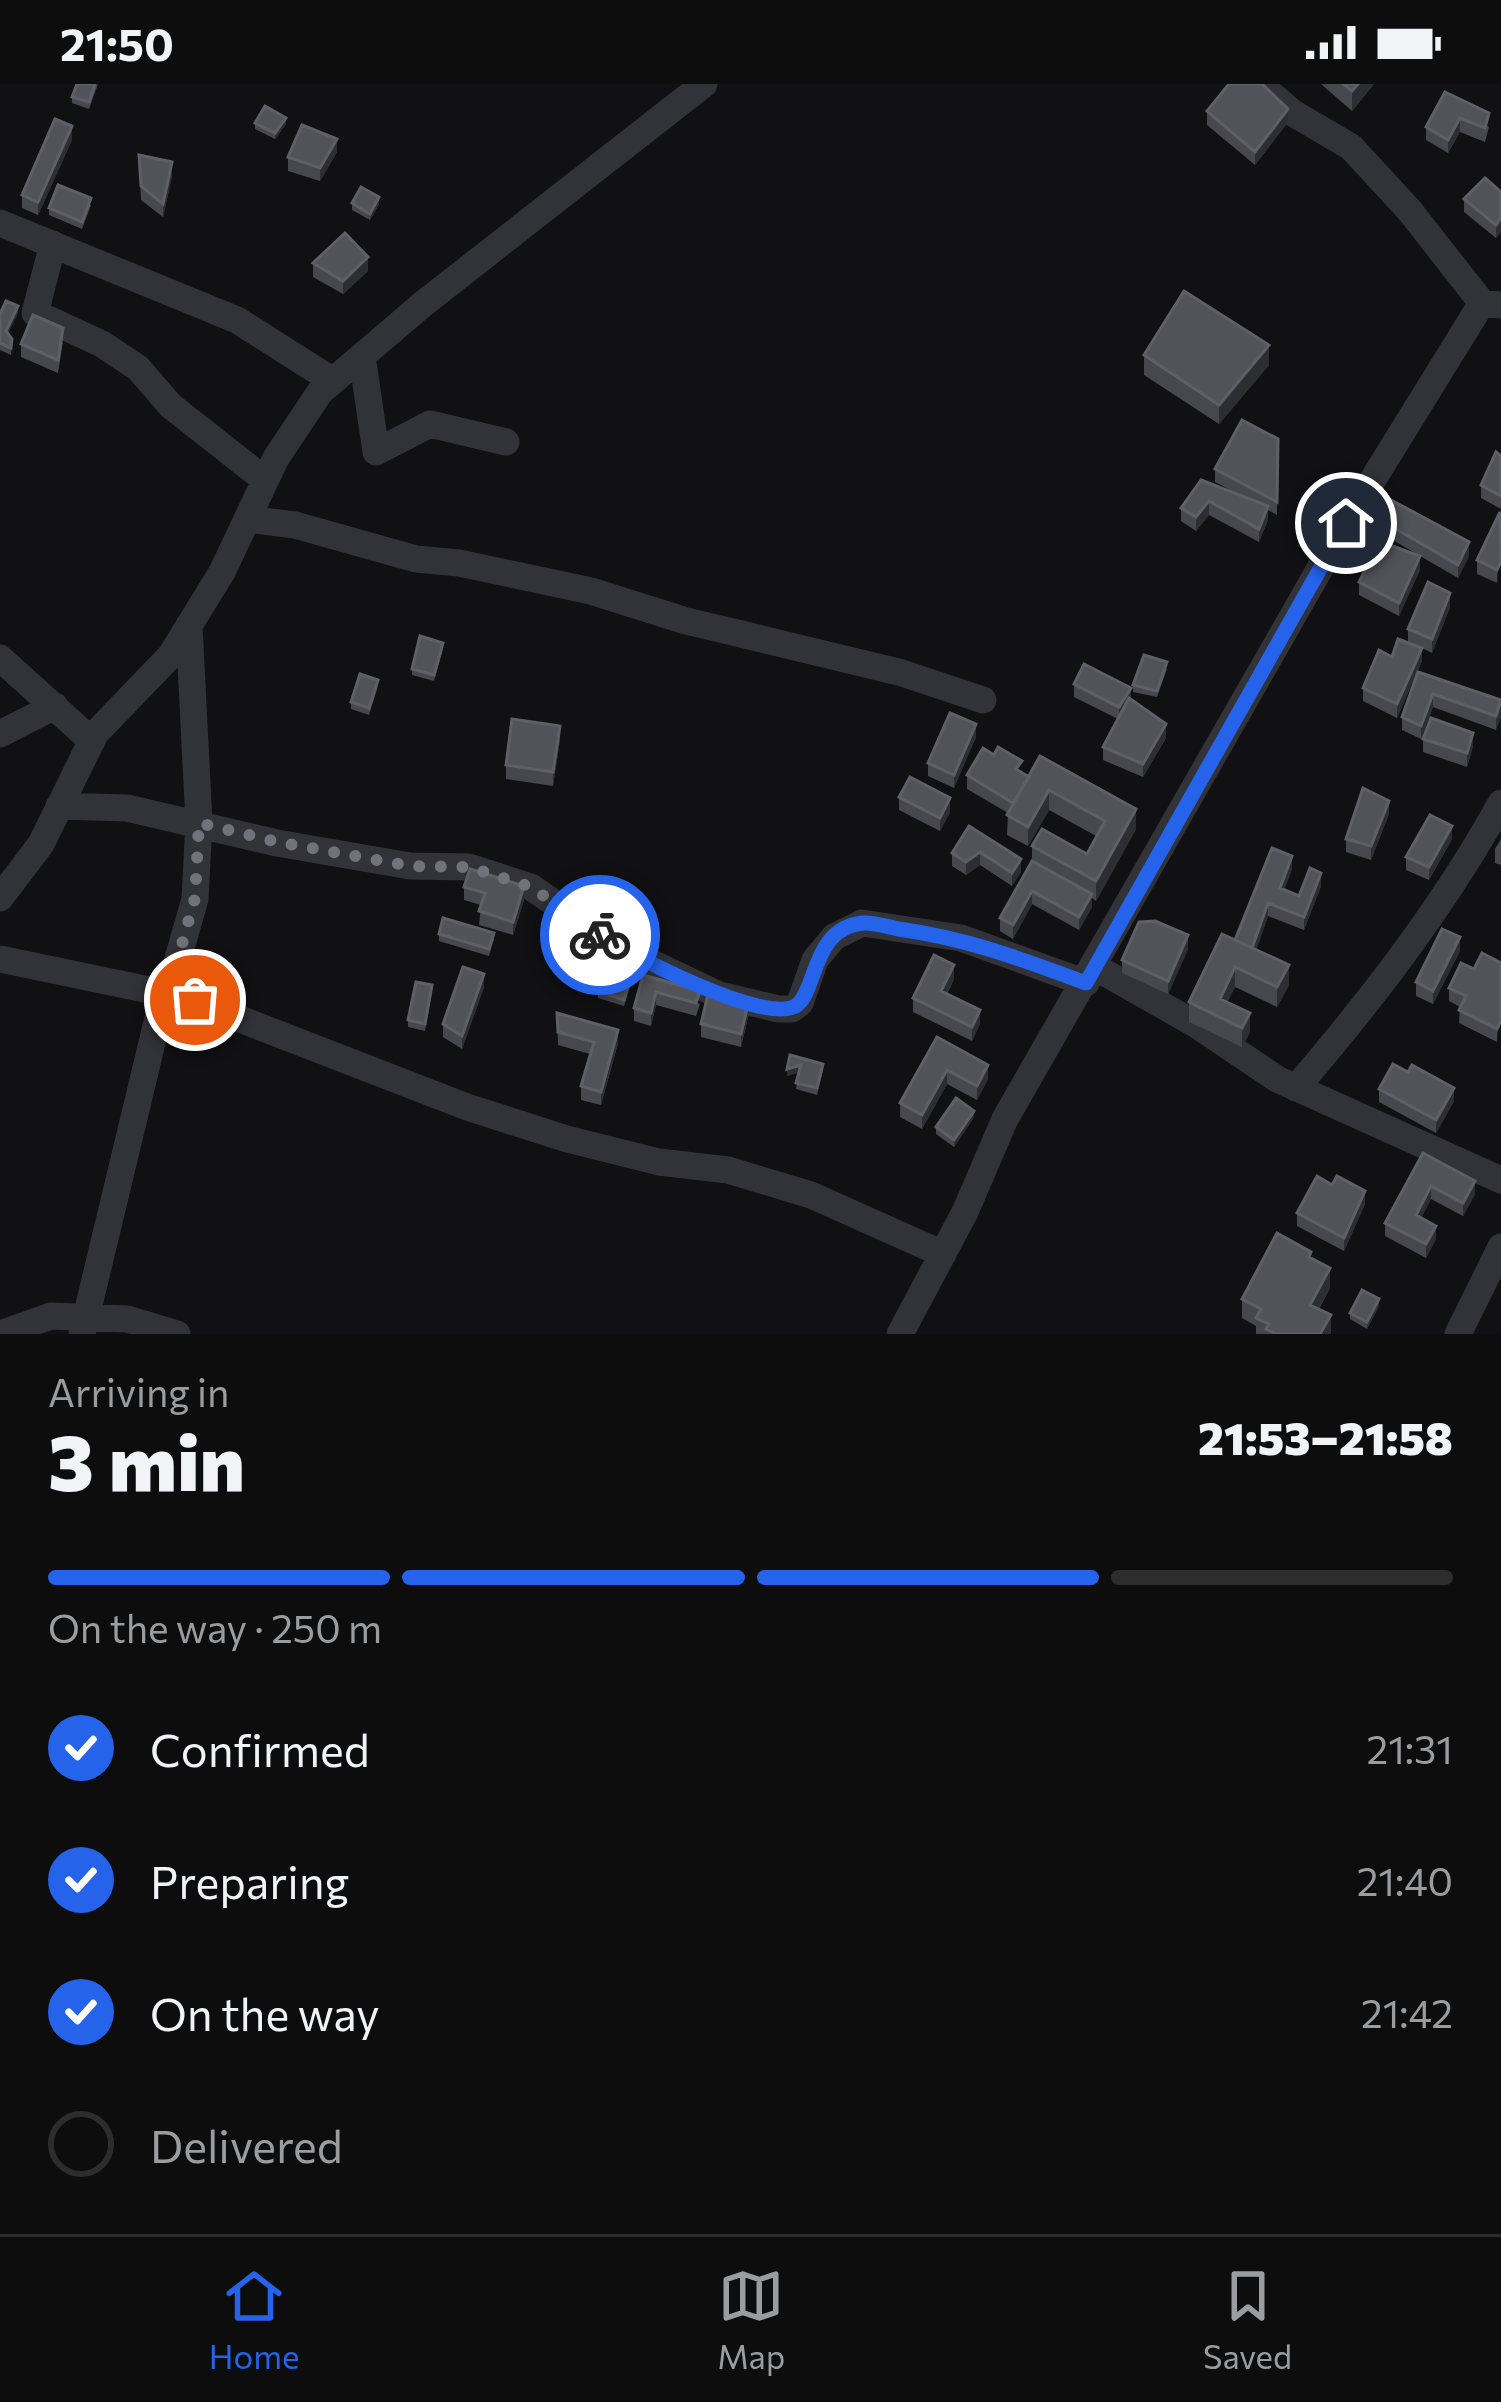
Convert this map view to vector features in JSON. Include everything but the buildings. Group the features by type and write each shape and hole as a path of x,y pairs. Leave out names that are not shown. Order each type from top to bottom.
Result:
{"street":[{"path":"0,898 41,844 92,741 171,655 222,572 265,480 320,392 704,84"},
{"path":"900,1334 1005,1119 1346,523 1492,304 1351,147 1294,113 1259,84"},
{"path":"0,223 237,320 333,381"},
{"path":"52,244 35,313 102,344 138,368 171,406 265,480"},
{"path":"362,356 376,452 430,424 506,442"},
{"path":"247,519 295,525 416,559 459,563 591,591 682,620 899,671 983,700"},
{"path":"189,626 199,823 195,898 175,969 193,1006"},
{"path":"0,658 92,741"},
{"path":"0,734 55,706"},
{"path":"1297,1088 1356,1018 1464,869 1501,803"},
{"path":"59,806 128,808 410,866 469,867 531,887 616,946 719,995 779,1009 800,1003 815,960 834,937 862,923 961,938 1091,975 1197,1024 1297,1088 1501,1180"},
{"path":"0,959 164,993 467,1107 567,1139 659,1162 728,1170 812,1195 943,1254"},
{"path":"84,1326 164,993"},
{"path":"1458,1334 1501,1246"},
{"path":"0,1334 51,1316 84,1326 127,1319 177,1334"}],"way so far":[{"path":"195,1000 175,969 195,898 199,823 410,866 469,867 531,887 600,935"}],"route":[{"path":"600,935 719,995 779,1009 800,1003 815,960 834,937 862,923 961,938 1086,983 1346,523"}]}
